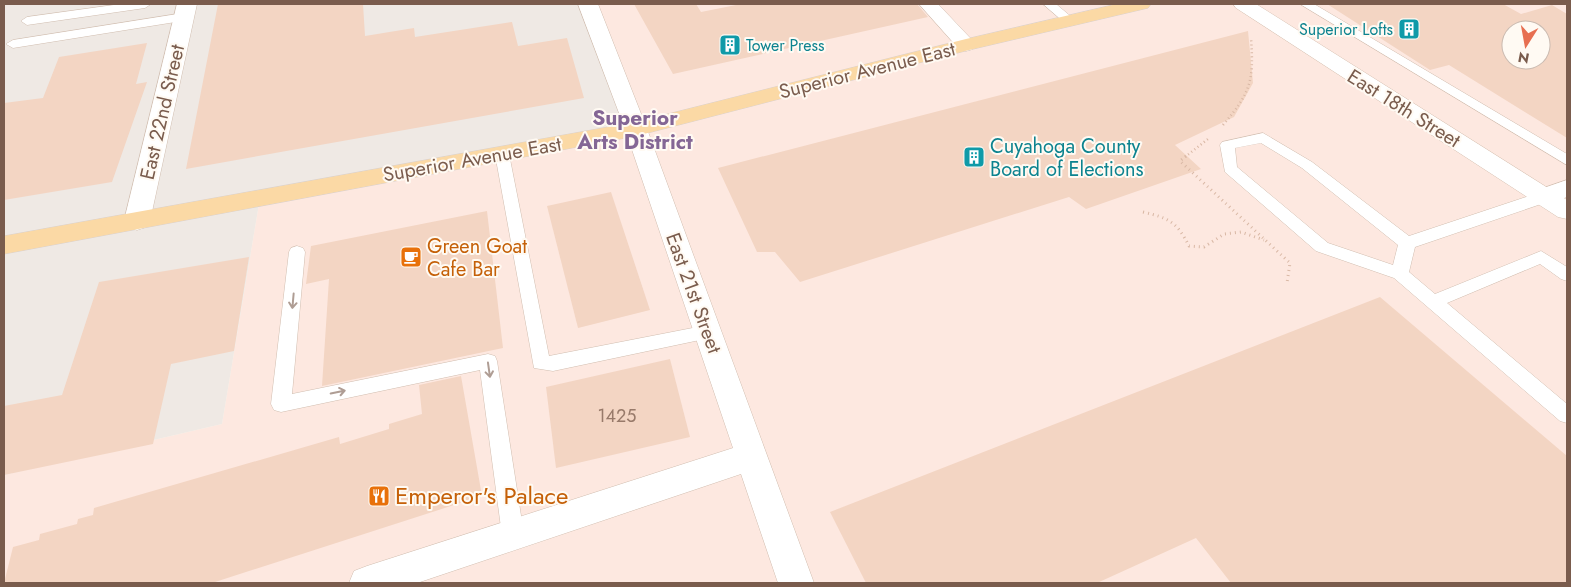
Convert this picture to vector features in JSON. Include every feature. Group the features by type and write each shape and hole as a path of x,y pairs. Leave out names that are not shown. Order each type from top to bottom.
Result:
{"main road":[{"name":"Superior Avenue East","path":"4,245 636,130 966,45 1141,4"}],"street":[{"name":"East 21st Street","path":"588,4 636,130 796,583"},
{"path":"928,4 966,45"},
{"name":"East 18th Street","path":"1243,4 1567,211"},
{"name":"East 22nd Street","path":"137,221 185,10"},
{"path":"1544,196 1567,188"},
{"path":"368,583 752,456"}],"lane":[{"path":"26,21 145,4"},
{"path":"1049,4 1069,20"},
{"path":"1306,4 1567,160"},
{"path":"13,44 185,10"},
{"path":"1407,243 1307,165 1262,138 1227,145 1230,169 1322,247 1400,274 1567,415"},
{"path":"502,154 541,363 553,364 708,332"},
{"path":"1407,243 1544,196"},
{"path":"1400,274 1407,243"},
{"path":"297,252 281,404 488,361 513,535"},
{"path":"1433,302 1541,257 1567,275"}],"path":[{"path":"1142,212 1172,220 1182,231 1189,246 1204,247 1224,234 1241,232 1267,242"}],"shaded area":[{"path":"4,4 588,4 637,129 260,198 222,424 4,475"},
{"path":"588,4 1567,4 1567,583 4,583 4,475 222,424 260,198 622,94"}],"building":[{"path":"218,4 363,4 365,36 414,28 415,37 512,22 518,46 567,38 584,98 186,169"},
{"name":"Tower Press","path":"634,4 696,4 701,12 741,4 917,4 928,17 673,74"},
{"path":"1327,4 1503,4 1521,14 1552,5 1567,14 1567,138 1449,65 1430,70"},
{"name":"Cuyahoga County Board of Elections","path":"1248,31 1253,83 1234,117 1175,145 1201,169 1086,209 1069,197 800,282 775,252 757,252 718,168"},
{"path":"147,43 136,84 147,82 112,182 4,200 4,103 43,98 59,57"},
{"path":"611,192 650,310 578,328 547,206"},
{"path":"487,211 503,348 322,386 329,279 306,284 311,246"},
{"path":"249,257 234,351 171,364 153,444 4,475 4,406 62,395 99,282"},
{"path":"1380,297 1567,456 1567,583 1231,583 1196,538 1097,583 866,583 830,512"},
{"path":"670,359 690,437 556,468 546,387"},
{"path":"461,376 482,496 212,583 4,583 13,547 39,540 40,534 77,524 78,519 93,515 94,508 339,437 340,444 389,429 389,424 422,414 419,385"}],"place":[{"name":"Superior Lofts","path":"1409,29"},
{"name":"Tower Press","path":"730,45"},
{"name":"Cuyahoga County Board of Elections","path":"974,157"},
{"name":"Green Goat Cafe Bar","path":"411,257"},
{"name":"Emperor's Palace","path":"379,496"}],"district":[{"name":"Superior Arts District","path":"635,130"}]}
